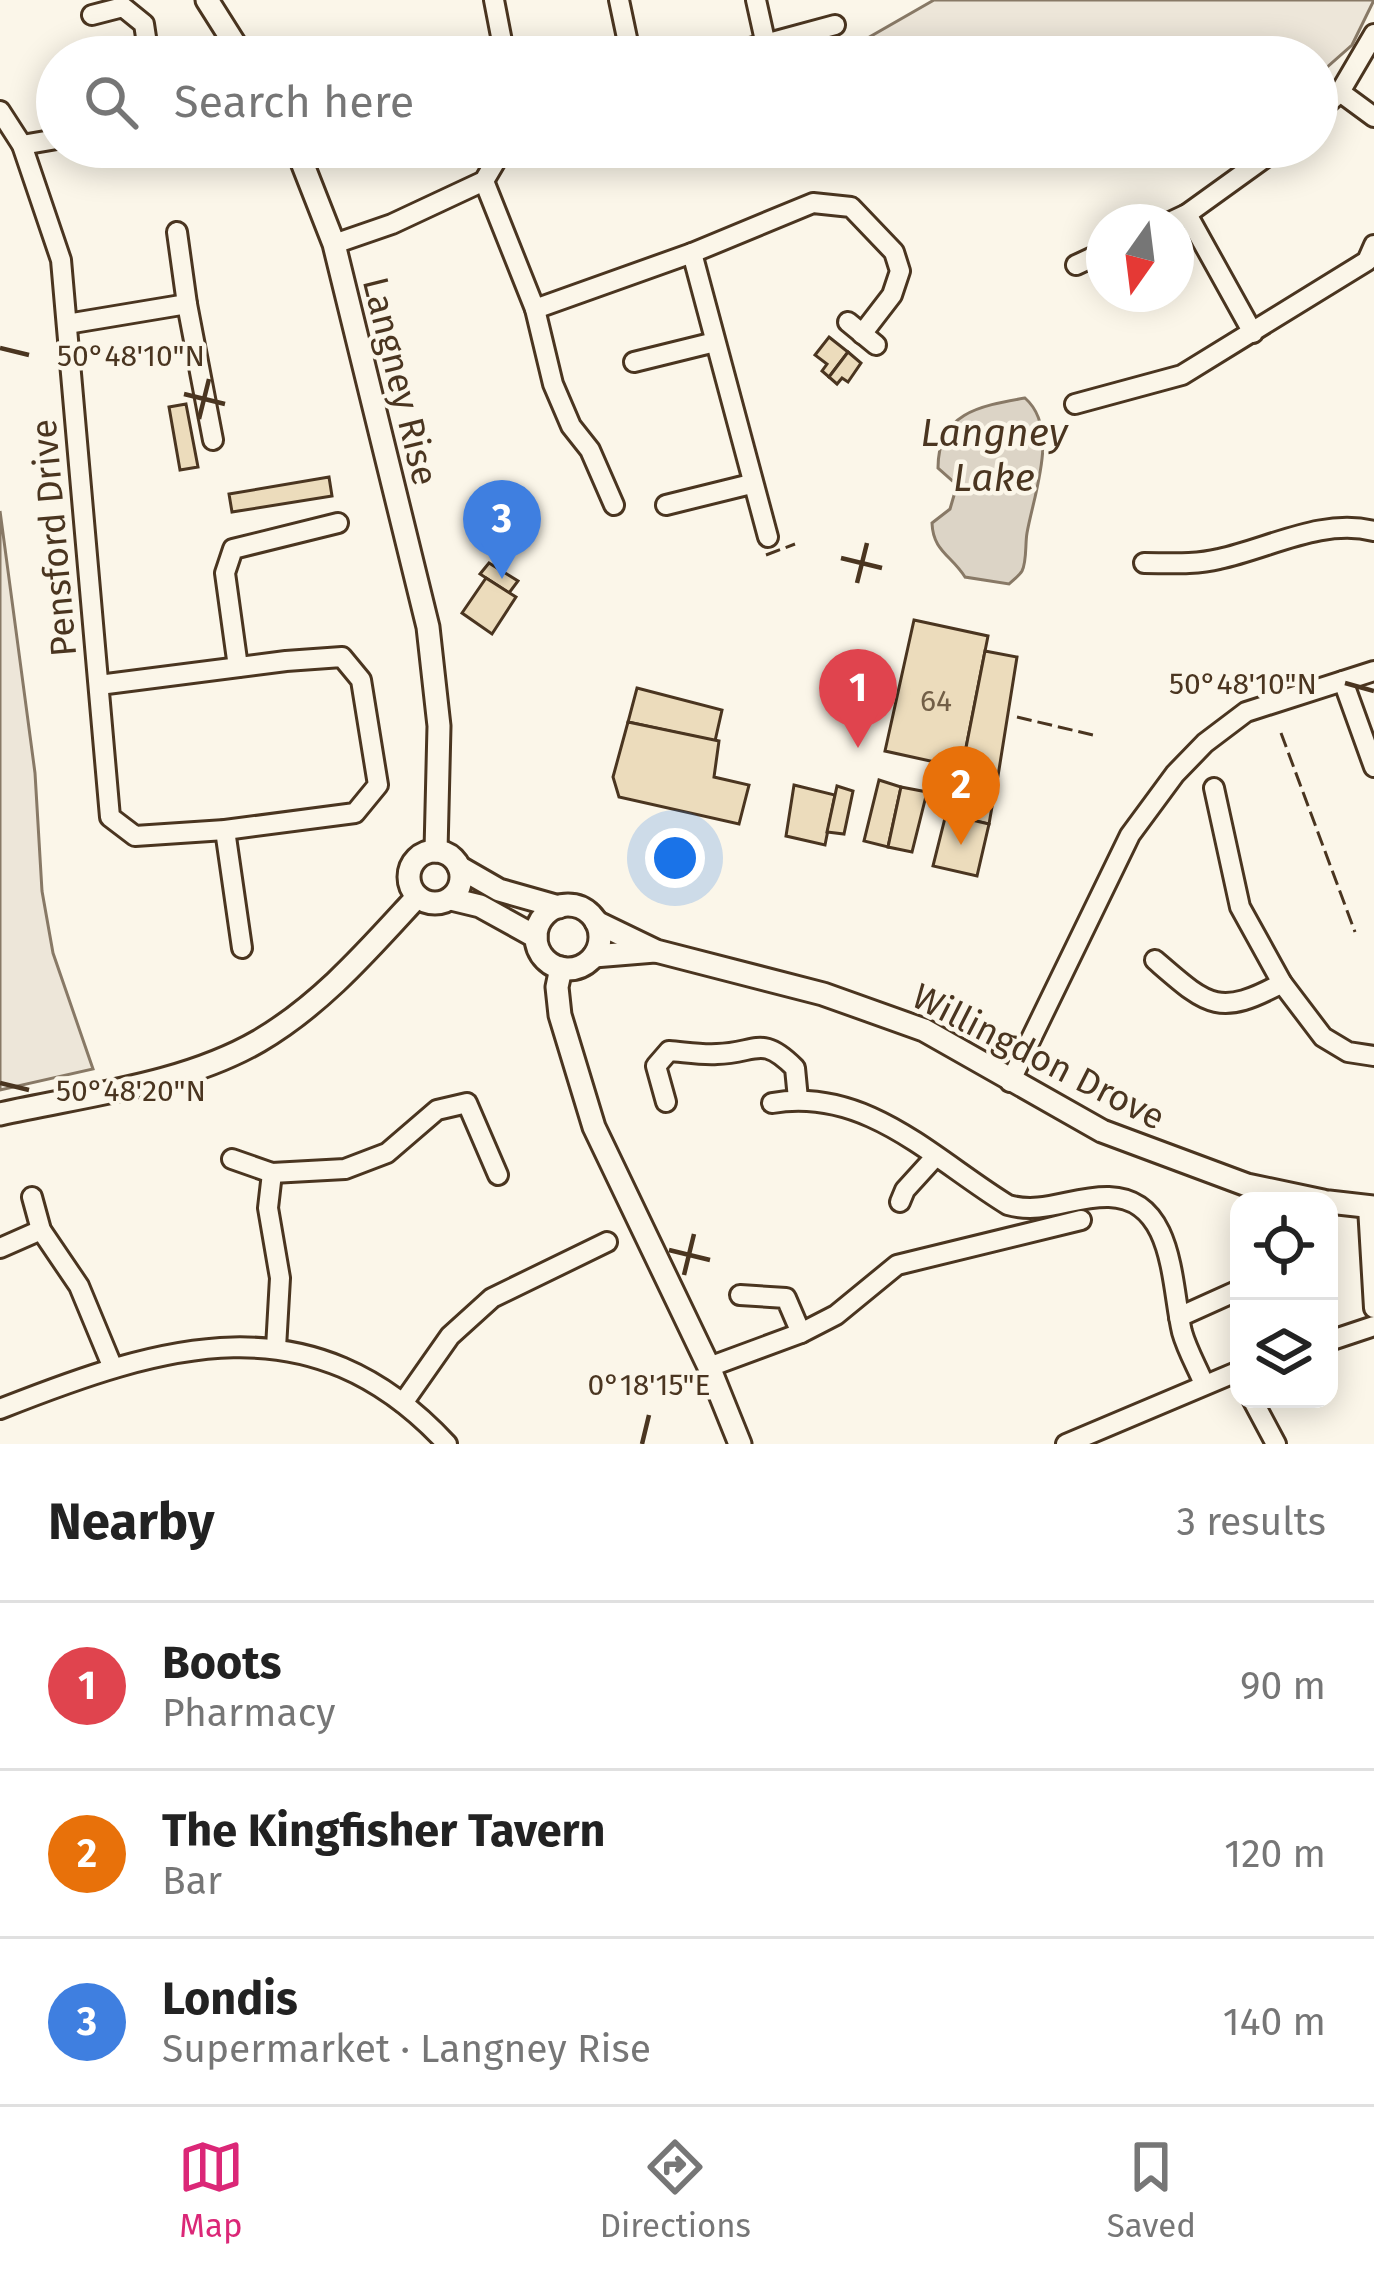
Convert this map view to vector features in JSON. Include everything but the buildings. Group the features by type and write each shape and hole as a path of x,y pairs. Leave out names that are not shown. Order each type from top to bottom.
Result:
{"main road":[{"path":"207,0 230,36"},
{"name":"Langney Rise","path":"304,168 334,244 428,627 439,726 436,851"},
{"path":"536,937 480,906 451,899 434,904 417,897 409,881 419,856 436,851 499,890 580,908 596,922 600,940 594,956 579,967 561,968 541,953 536,937 543,918 560,907"},
{"path":"451,899 461,884 459,867"},
{"path":"0,1114 201,1067 256,1042 304,1010 349,970 417,897"},
{"name":"Willingdon Drove","path":"596,922 656,951 823,994 924,1030 1102,1131 1191,1166 1282,1192"},
{"name":"Willingdon Drove","path":"594,956 656,951"},
{"path":"561,968 557,987 560,1016 594,1127 709,1367 740,1444"},
{"name":"Willingdon Drove","path":"1338,1203 1371,1207"}],"street":[{"path":"494,0 502,36"},
{"path":"619,0 627,36"},
{"path":"756,0 764,36"},
{"path":"92,15 123,7 144,24 146,36"},
{"path":"798,36 836,25"},
{"path":"1374,34 1340,92 1374,117"},
{"name":"Pensford Drive","path":"0,111 22,146 61,260 110,818 135,836 225,830 355,812 378,785 361,680 342,657 99,686"},
{"path":"22,146 36,143"},
{"path":"334,244 392,224 484,182 492,168"},
{"path":"1194,207 1250,168"},
{"path":"484,182 535,310 553,384 614,505"},
{"path":"535,310 692,253 813,202 851,207 894,252 900,271 892,295 862,334"},
{"path":"177,232 213,440"},
{"path":"1194,241 1253,333"},
{"path":"692,253 768,537"},
{"path":"1075,404 1182,375 1372,258"},
{"path":"1076,265 1086,260"},
{"path":"67,324 187,304"},
{"path":"634,362 716,342"},
{"path":"666,505 751,484"},
{"path":"238,667 225,572 233,549 338,524"},
{"path":"1144,563 1212,561 1333,527 1350,525 1374,531"},
{"path":"1010,1082 1130,835 1175,774 1205,743 1246,712 1374,671"},
{"path":"1343,681 1374,767"},
{"path":"1214,788 1240,907 1282,983 1323,1037 1348,1052 1374,1055"},
{"path":"225,830 242,948"},
{"path":"1155,960 1212,1003 1234,1005 1282,983"},
{"path":"665,1102 656,1066 669,1051 721,1054 760,1045 779,1052 795,1068 798,1099"},
{"path":"772,1103 825,1100 866,1112 1008,1205 1030,1211 1109,1197 1136,1203 1153,1217 1165,1240 1184,1339 1204,1384"},
{"path":"232,1159 272,1173 345,1168 387,1153 437,1110 467,1103 498,1175"},
{"path":"884,1180 902,1196 935,1156"},
{"path":"272,1173 268,1208 280,1278 276,1348"},
{"path":"32,1197 41,1230 79,1286 113,1368"},
{"path":"1371,1207 1374,1308"},
{"path":"709,1367 801,1334 836,1315 897,1264 1081,1220"},
{"path":"0,1248 41,1230"},
{"path":"403,1403 450,1336 492,1298 607,1242"},
{"path":"1179,1317 1230,1294"},
{"path":"740,1295 785,1298 801,1334"},
{"path":"1338,1338 1374,1326"},
{"path":"0,1409 113,1368 230,1344 276,1348 374,1384 403,1403 447,1444"},
{"path":"1066,1444 1230,1376"},
{"path":"1257,1408 1276,1444"}],"shaded area":[{"path":"934,0 1374,0 1352,45 1338,57 1338,36 871,36"},
{"path":"0,511 35,773 42,891 53,953 93,1069 0,1090"}],"water":[{"name":"Langney Lake","path":"1025,398 1035,411 1043,444 1024,567 1009,584 965,577 939,547 933,532 932,523 950,509 957,485 938,468 945,435 964,415"}],"fence":[{"path":"766,555 795,544"},
{"path":"1017,717 1093,735"},
{"path":"1281,733 1355,932"}],"place":[{"name":"Londis","path":"502,579"},
{"name":"Boots","path":"858,748"},
{"name":"The Kingfisher Tavern","path":"961,845"}]}
